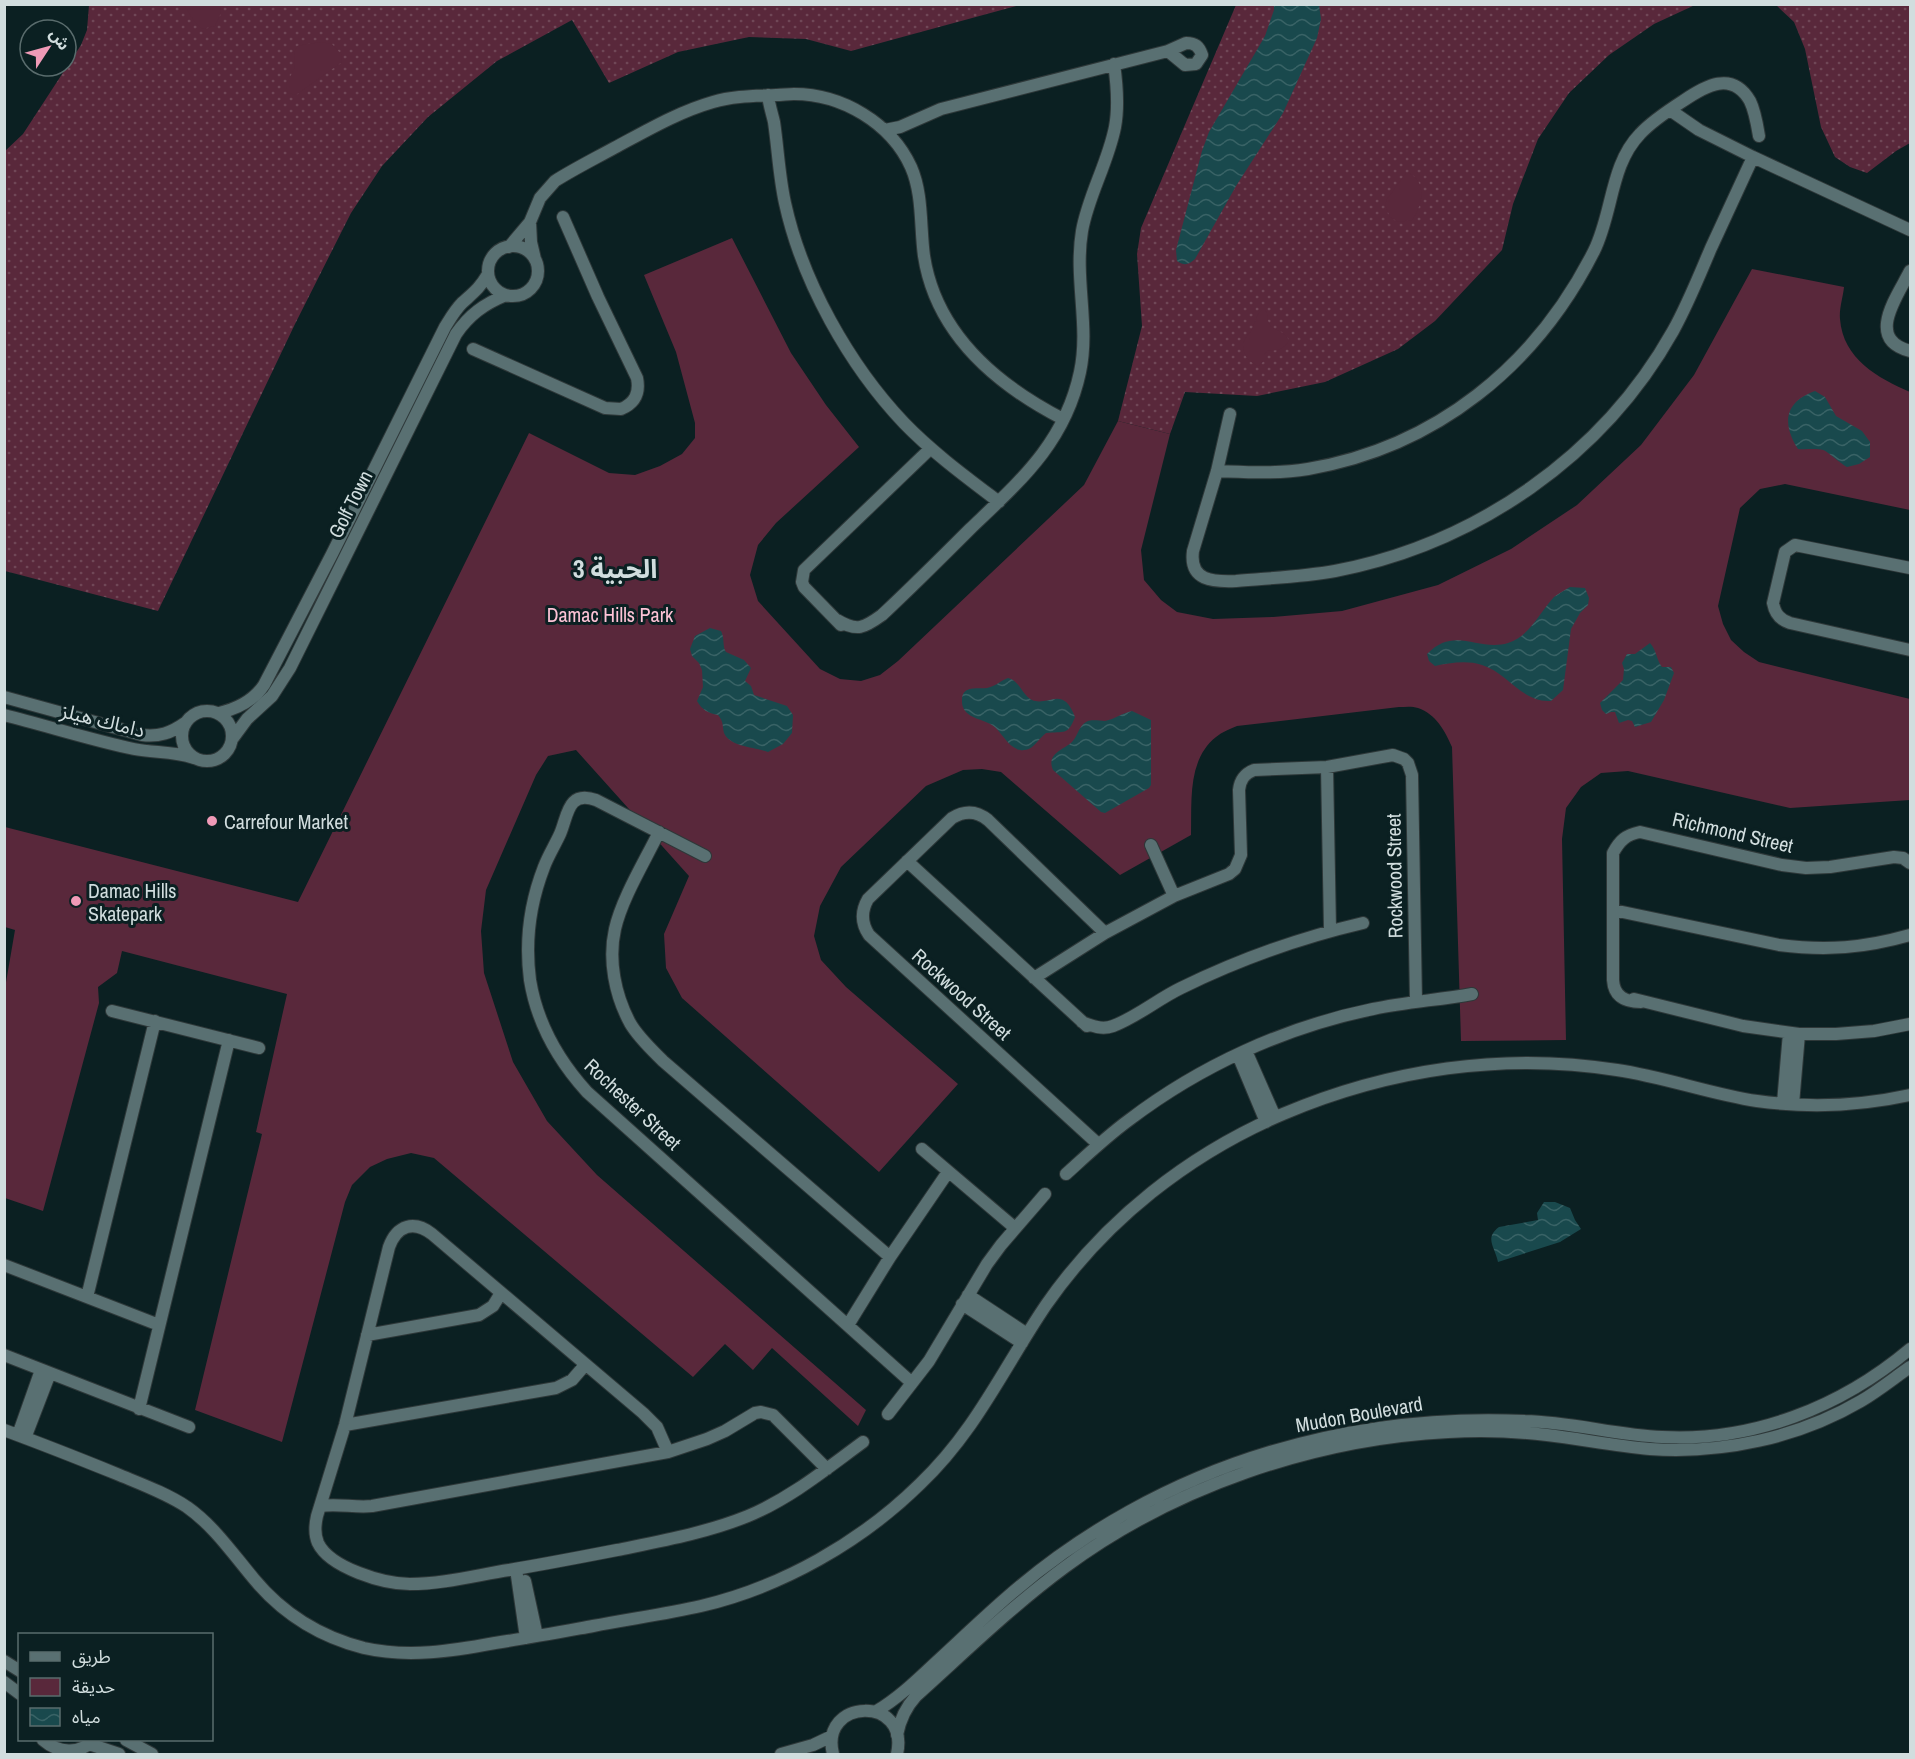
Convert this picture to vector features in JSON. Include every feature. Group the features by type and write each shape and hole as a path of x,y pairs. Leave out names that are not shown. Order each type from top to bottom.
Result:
{"street":[{"path":"885,130 905,125 941,109 1168,51"},
{"path":"930,449 821,555 813,566 809,575 814,599 848,631 862,633 875,626 882,615 1030,470 1044,453 1063,418 1080,372 1083,346 1079,259 1083,230 1115,127 1117,94 1114,64"},
{"path":"1217,471 1270,472 1307,469 1343,461 1380,449 1422,430 1462,407 1498,379 1531,346 1560,310 1596,246 1606,220 1618,170 1627,151 1640,134 1670,110 1709,85 1721,83 1733,85 1743,92 1750,102 1759,136"},
{"path":"508,247 530,222 540,198 555,182 671,118 696,107 733,97 793,94 836,101 856,110 885,130 897,143 911,168 919,197 927,276 946,319 959,337 1002,380 1040,406 1063,418"},
{"path":"772,95 785,206 803,261 818,296 841,338 878,393 903,422 930,449 999,502"},
{"path":"1670,110 1699,130 1753,157 1911,230"},
{"path":"897,143 905,125"},
{"path":"1230,414 1217,471 1196,544 1201,566 1210,574 1225,581 1296,577 1335,571 1410,551 1447,537 1482,519 1546,476 1576,452 1630,395 1673,330 1753,157"},
{"path":"473,349 610,410 621,409 631,404 638,389 637,378 563,217"},
{"path":"530,222 531,242 538,270 531,288 524,294 506,295 497,291 491,283 488,274 491,260 501,249 519,247 529,252 535,261"},
{"path":"1911,271 1886,320 1887,334 1896,345 1911,350"},
{"name":"Golf Town","path":"219,713 229,711 246,701 264,685 445,327 454,313 473,295 488,274"},
{"name":"Golf Town","path":"233,738 247,719 272,696 290,668 456,334 471,315 506,295"},
{"path":"1911,568 1795,545 1789,548 1783,558 1773,603 1774,610 1784,621 1911,650"},
{"name":"داماك هيلز","path":"4,697 142,735 165,735 185,723"},
{"path":"200,712 219,713 229,723 233,738 230,748 220,759 206,762 194,758 186,751 182,742 185,723 194,714 200,712"},
{"name":"داماك هيلز","path":"4,715 118,745 182,754 194,758"},
{"name":"Rockwood Street","path":"1034,978 1105,933 1174,896 1222,878 1235,869 1241,855 1240,783 1243,777 1254,770 1327,767 1393,755 1404,759 1411,769 1416,1001"},
{"path":"1327,767 1330,930"},
{"name":"Rochester Street","path":"705,856 591,798 581,798 568,807 560,832 539,879 530,921 528,950 531,981 533,996 543,1026 562,1061 587,1092 912,1383"},
{"name":"Rockwood Street","path":"1098,1144 866,930 862,916 865,904 952,818 963,813 979,814 988,820 1105,933"},
{"path":"659,832 624,904 615,928 614,977 631,1024 663,1061 890,1257"},
{"name":"Richmond Street","path":"1911,863 1903,858 1894,857 1830,867 1806,868 1782,865 1640,832 1628,834 1618,842 1613,853 1613,973 1617,984 1633,999 1743,1026 1794,1033 1846,1034 1911,1024"},
{"path":"1151,844 1174,896"},
{"name":"Rockwood Street","path":"907,861 1082,1022 1095,1032 1102,1033 1115,1030 1127,1019 1178,989 1233,964 1288,943 1363,923"},
{"path":"1613,910 1779,945 1806,948 1859,947 1911,935"},
{"path":"1066,1173 1098,1144 1164,1096 1200,1074 1242,1053 1287,1034 1329,1020 1416,1001 1472,994"},
{"path":"112,1011 259,1048"},
{"path":"87,1297 154,1021"},
{"path":"1788,1103 1794,1033"},
{"path":"139,1408 229,1040"},
{"path":"1242,1053 1270,1119"},
{"path":"4,1430 45,1444 155,1490 184,1505 224,1541 258,1584 284,1610 308,1626 336,1639 377,1650 431,1653 531,1637 705,1605 751,1591 824,1557 859,1535 892,1510 950,1452 976,1420 1025,1338 1066,1277 1114,1223 1177,1173 1210,1151 1270,1119 1325,1097 1371,1082 1430,1070 1507,1062 1613,1069 1754,1100 1788,1103 1829,1105 1911,1095"},
{"path":"922,1149 1015,1228"},
{"path":"848,1325 890,1257 948,1172"},
{"path":"888,1414 928,1361 987,1264 1045,1194"},
{"path":"668,1452 657,1427 650,1419 425,1229 416,1226 407,1227 393,1238 345,1425 320,1506 315,1529 317,1542 324,1552 353,1570 371,1578 390,1582 420,1583 519,1568 666,1540 722,1526 777,1502 803,1486 862,1442"},
{"path":"4,1265 159,1325"},
{"path":"367,1335 479,1314 493,1306 501,1293"},
{"path":"965,1300 1025,1338"},
{"name":"Mudon Boulevard","path":"875,1712 898,1696 1003,1601 1052,1561 1152,1499 1228,1466 1268,1452 1326,1437 1428,1421 1527,1421 1662,1437 1722,1435 1781,1421 1831,1402 1871,1379 1911,1349"},
{"path":"4,1355 189,1427"},
{"path":"345,1425 556,1388 572,1380 585,1365"},
{"name":"Mudon Boulevard","path":"897,1735 905,1710 916,1696 1046,1581 1090,1549 1144,1517 1172,1502 1227,1479 1329,1449 1401,1436 1448,1432 1521,1432 1664,1450 1734,1445 1785,1434 1825,1419 1862,1401 1911,1367"},
{"path":"21,1436 45,1371"},
{"path":"320,1506 336,1504 372,1506 668,1452 707,1439 755,1413 768,1412 827,1469"},
{"path":"326,1486 337,1498 351,1506"},
{"path":"519,1568 531,1637"},
{"path":"4,1661 18,1670"},
{"path":"4,1682 18,1692"},
{"path":"833,1755 832,1736 837,1725 844,1717 864,1710 885,1717 893,1725 899,1746 897,1755"},
{"path":"781,1755 813,1745 832,1736"},
{"path":"128,1741 152,1755"},
{"path":"47,1746 61,1753 81,1749 92,1742 120,1755"}],"green space":[{"path":"89,5 1020,5 851,51 806,39 749,37 678,52 609,83 572,20 497,61 428,117 382,166 351,213 295,324 158,611 5,571 4,152 23,134 59,78 78,78 78,50 87,30"},
{"path":"184,5 220,5 221,13 215,26 202,29"},
{"path":"1236,5 1695,5 1654,24 1609,55 1569,93 1538,139 1513,204 1502,250 1435,321 1398,349 1325,382 1257,396 1185,392 1170,434 1118,421 1142,326 1137,254 1141,228"},
{"path":"1776,5 1910,5 1910,143 1867,173 1850,167 1835,157 1821,127 1805,49 1794,22"},
{"path":"320,42 332,44 341,54 342,62 296,95 288,93 286,85 294,69 297,46"},
{"path":"1406,173 1415,177 1419,183 1420,202 1412,220 1398,222 1390,217 1385,205"},
{"name":"Damac Hills Park","path":"732,238 791,353 826,405 859,447 776,523 758,545 750,575 758,601 820,669 840,679 861,681 880,675 898,661 1084,485 1118,421 1170,434 1141,550 1144,580 1161,600 1177,612 1213,619 1342,611 1438,585 1511,549 1577,505 1641,445 1694,375 1752,269 1844,287 1840,319 1848,345 1864,365 1910,392 1910,510 1785,484 1760,489 1740,508 1718,606 1731,640 1759,662 1910,699 1910,800 1790,808 1628,771 1601,773 1581,787 1566,808 1562,839 1566,1040 1461,1041 1452,747 1439,724 1430,714 1418,708 1399,707 1237,726 1223,732 1207,746 1196,769 1193,782 1191,835 1120,875 1001,772 982,769 963,770 926,786 841,867 820,906 814,936 821,960 846,987 958,1084 879,1172 682,998 666,968 664,934 689,876 576,750 548,756 536,775 486,890 481,931 484,973 513,1062 547,1121 597,1175 866,1410 858,1426 772,1348 753,1370 725,1344 693,1377 434,1158 411,1153 387,1159 370,1167 352,1185 345,1202 282,1442 195,1410 262,1134 256,1132 287,994 122,951 117,973 98,987 99,1003 43,1211 5,1198 4,994 15,930 5,927 5,827 298,902 529,433 609,473 635,475 660,466 682,454 695,438 695,423 676,352 644,275"},
{"path":"1262,310 1267,313 1272,327 1286,335 1289,340 1282,348 1267,351 1264,361 1258,366 1248,359 1243,343"}],"water":[{"path":"1274,5 1319,5 1321,19 1317,38 1283,113 1236,186 1195,259 1188,264 1182,264 1177,261 1176,250 1202,151 1209,132 1265,36"},
{"path":"1815,391 1825,397 1836,416 1862,431 1870,442 1870,457 1859,464 1847,467 1823,450 1798,449 1790,431 1789,415 1797,401"},
{"path":"1570,587 1585,588 1589,598 1588,605 1580,613 1571,629 1563,690 1551,701 1523,693 1500,674 1476,663 1464,662 1435,666 1429,661 1427,654 1447,641 1497,645 1516,640 1528,630 1554,597"},
{"path":"710,628 721,631 726,652 744,660 751,668 745,681 751,686 754,695 787,706 793,715 792,733 783,744 768,752 737,744 727,738 718,715 706,711 697,701 703,687 702,670 690,649 695,636"},
{"path":"1650,643 1662,667 1671,667 1674,673 1664,700 1651,722 1635,727 1632,721 1628,720 1619,723 1615,712 1606,714 1600,703 1623,680 1622,663 1627,654 1635,654"},
{"path":"1008,678 1032,700 1060,699 1065,701 1075,717 1070,727 1065,731 1046,733 1031,748 1019,750 1010,745 992,725 972,717 965,711 962,700 964,692 990,687"},
{"path":"1132,711 1151,720 1151,785 1105,813 1101,812 1053,770 1052,760 1056,753 1072,742 1081,726 1086,722 1105,721"},
{"path":"1544,1202 1555,1202 1570,1208 1581,1229 1560,1242 1498,1262 1491,1239 1495,1231 1499,1227 1538,1220 1537,1213"}],"place":[{"name":"Carrefour Market","path":"212,821"},
{"name":"Damac Hills Skatepark","path":"76,901"}],"district":[{"name":"الحبية 3","path":"615,568"}]}
